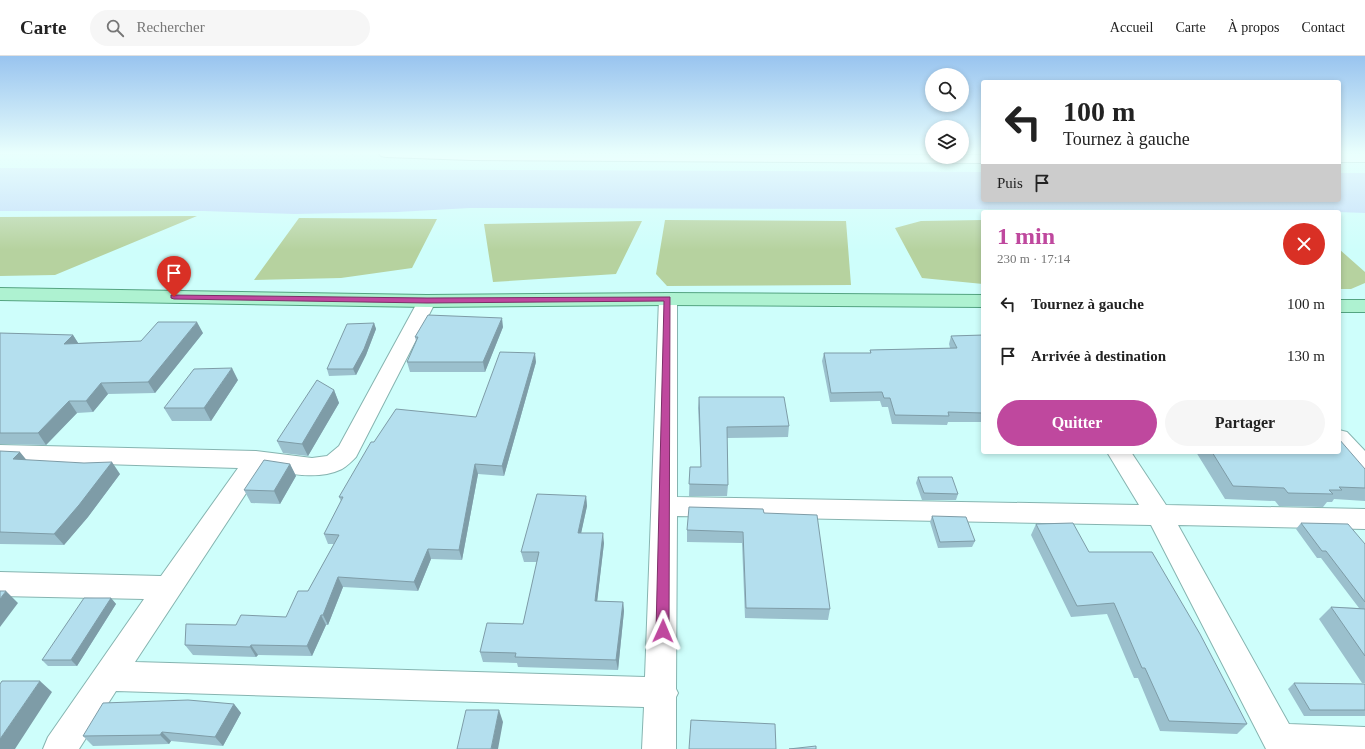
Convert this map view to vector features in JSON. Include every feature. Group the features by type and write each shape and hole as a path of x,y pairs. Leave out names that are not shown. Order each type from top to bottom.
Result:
{"main road":[{"path":"0,294 427,301 668,299 981,301"},
{"path":"1341,306 1365,306"}],"street":[{"path":"659,749 662,693 666,338 668,299"},
{"path":"0,453 256,460 312,467 325,466 335,462 348,452 427,301"},
{"path":"1341,440 1365,466"},
{"path":"1120,454 1159,515 1282,744 1365,744"},
{"path":"60,749 108,676 256,460"},
{"path":"665,506 1365,519"},
{"path":"0,584 169,588"},
{"path":"108,676 662,693"}],"green space":[{"path":"197,216 55,275 0,276 0,217"},
{"path":"299,218 437,219 412,268 341,278 254,280"},
{"path":"665,220 846,221 851,285 667,286 656,274"},
{"path":"981,220 981,284 922,278 895,228 921,221"},
{"path":"642,221 616,274 493,282 484,224"},
{"path":"1341,251 1365,272 1365,283 1351,289 1341,289"}],"shaded area":[{"path":"0,185 981,185 981,202 1341,202 1341,185 1365,185 1365,213 1341,212 1341,210 470,208 397,212 295,214 203,211 0,211"}],"building":[{"path":"428,315 502,318 483,362 407,362 418,337 415,337"},
{"path":"158,322 197,322 148,382 101,383 86,401 69,401 38,433 0,433 0,333 73,335 64,344 141,341"},
{"path":"374,323 364,349 353,369 327,369 347,324"},
{"path":"981,335 981,413 948,412 949,416 895,415 890,398 884,398 882,392 831,393 824,353 871,353 870,350 957,348 951,336"},
{"path":"500,352 535,353 502,466 475,464 459,550 428,549 414,582 338,577 323,615 321,615 307,646 251,645 250,647 185,645 186,624 236,625 241,615 286,617 298,591 308,591 339,535 324,534 343,497 339,497 371,442 374,442 396,409 476,417"},
{"path":"232,368 204,408 164,408 194,369"},
{"path":"317,380 334,390 302,444 277,441"},
{"path":"699,397 784,397 789,426 727,427 728,485 689,484 690,467 701,467"},
{"path":"1341,441 1365,469 1365,488 1339,487 1342,490 1329,490 1333,494 1288,493 1284,488 1233,486 1213,454 1341,454"},
{"path":"0,451 20,452 13,459 84,463 112,462 79,505 54,534 0,532"},
{"path":"264,460 290,464 274,491 244,490"},
{"path":"918,477 952,477 958,494 924,493"},
{"path":"537,494 586,496 578,533 603,533 595,601 623,602 616,660 515,657 516,653 480,652 487,623 523,624 539,552 521,552"},
{"path":"689,507 763,509 764,513 817,515 830,609 746,608 743,532 687,530"},
{"path":"932,516 966,517 975,541 940,542"},
{"path":"1073,523 1089,552 1152,552 1200,634 1247,724 1169,721 1145,668 1142,668 1114,603 1077,606 1036,524"},
{"path":"1301,523 1348,524 1365,544 1365,602 1326,551 1322,551"},
{"path":"0,591 6,591 0,599"},
{"path":"84,598 111,598 71,660 42,660"},
{"path":"1331,607 1365,609 1365,656"},
{"path":"2,681 40,681 0,739 0,684"},
{"path":"1294,683 1365,684 1365,710 1310,710"},
{"path":"188,700 234,704 215,737 162,732 160,735 83,736 103,703"},
{"path":"466,710 499,710 491,749 457,749"},
{"path":"691,720 775,724 776,749 689,749"},
{"path":"816,746 816,749 789,749"}],"route":[{"path":"174,297 427,301 668,299 666,338 663,631"}]}
